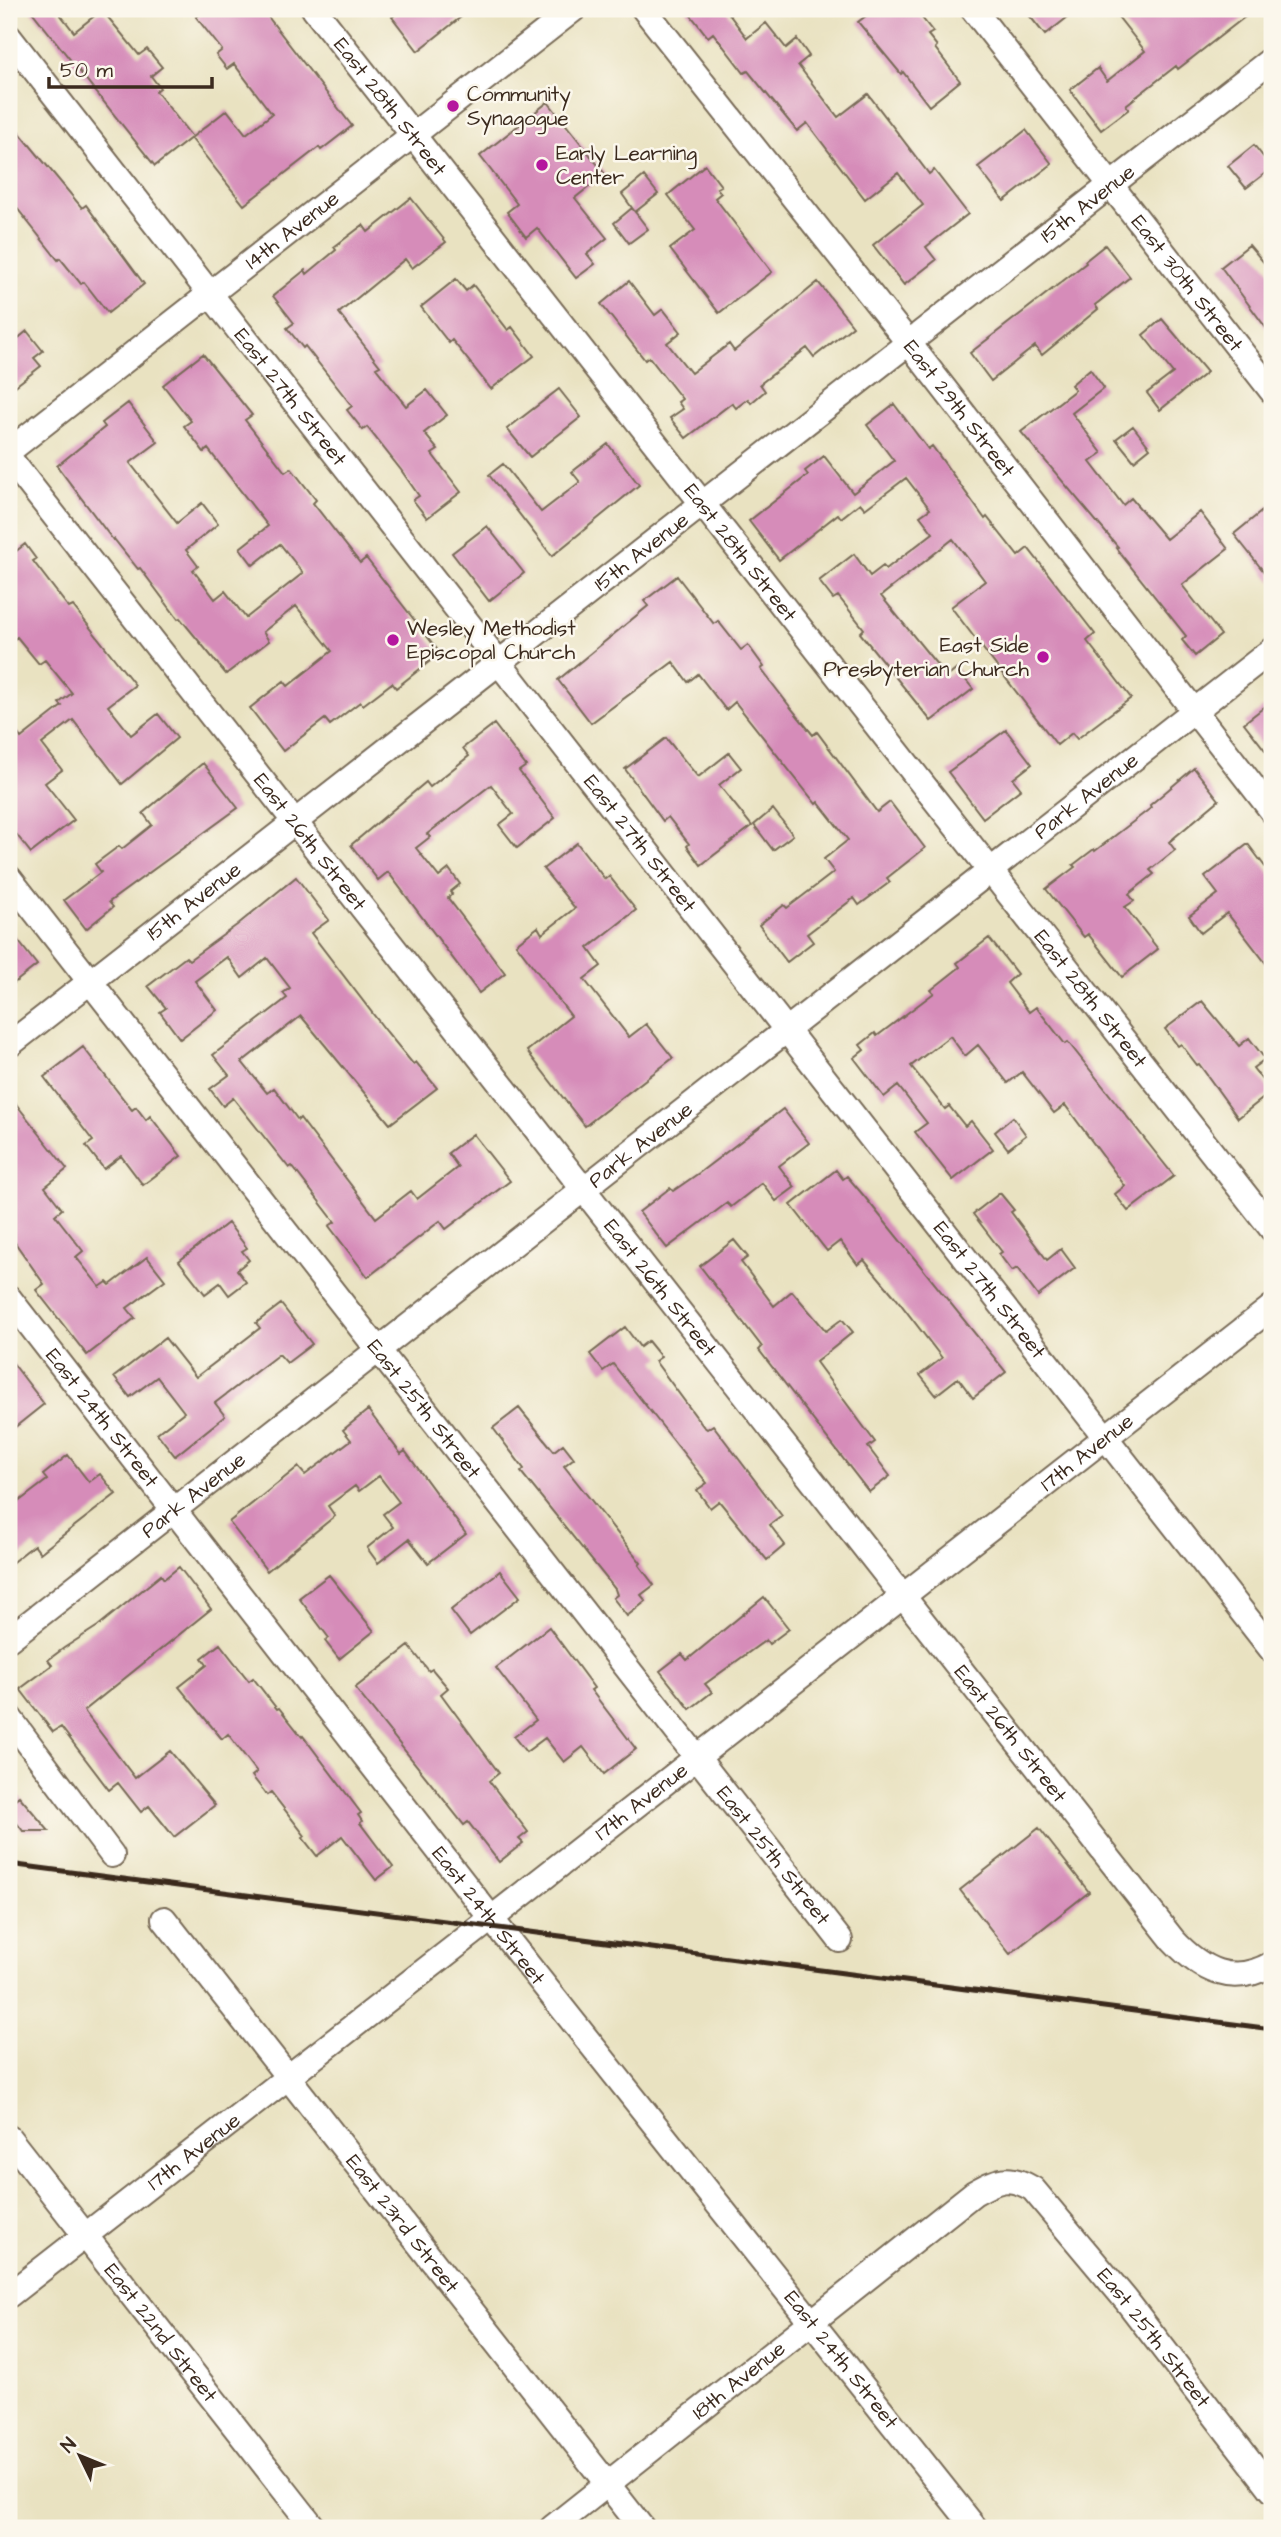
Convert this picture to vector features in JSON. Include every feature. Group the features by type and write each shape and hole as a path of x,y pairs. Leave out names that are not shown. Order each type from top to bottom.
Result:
{"street":[{"name":"East 28th Street","path":"314,9 1272,1229"},
{"name":"14th Avenue","path":"9,452 574,9"},
{"name":"East 29th Street","path":"644,9 908,342 1272,811"},
{"name":"East 30th Street","path":"973,9 1272,391"},
{"name":"East 27th Street","path":"9,37 1272,1650"},
{"name":"15th Avenue","path":"9,1045 1272,59"},
{"name":"East 26th Street","path":"9,458 296,820 1173,1940 1186,1954 1220,1974 1244,1974 1272,1964"},
{"name":"Park Avenue","path":"9,1639 1272,650"},
{"name":"East 25th Street","path":"9,878 840,1940"},
{"name":"East 24th Street","path":"9,1298 492,1919 975,2528"},
{"name":"17th Avenue","path":"9,2295 1272,1307"},
{"path":"9,1717 112,1855"},
{"name":"East 23rd Street","path":"164,1919 642,2528"},
{"name":"East 22nd Street","path":"9,2138 314,2528"},
{"name":"18th Avenue","path":"552,2528 974,2193 998,2180 1016,2181 1033,2189"},
{"name":"East 25th Street","path":"1033,2189 1126,2300 1272,2490"}],"building":[{"path":"30,9 56,9 74,32 102,10 139,55 147,49 162,67 151,76 160,88 156,91 192,137 155,166"},
{"path":"207,9 262,9 352,126 321,150 319,147 244,205 191,138 227,110 246,134 272,114 234,64 227,69 216,55 222,50 196,17"},
{"path":"403,9 471,9 418,51 392,17"},
{"path":"686,9 725,9 747,38 766,23 786,48 797,39 809,56 798,65 838,117 868,94 929,174 934,170 968,214 926,247 936,260 904,285 873,245 923,205 898,173 865,199 807,123 797,131 748,71 744,73 713,33 708,37"},
{"path":"875,9 915,9 933,32 928,35 937,46 935,48 960,81 929,106 858,22"},
{"path":"1024,9 1078,9 1045,35"},
{"path":"1112,9 1255,9 1178,69 1176,66 1126,105 1129,109 1101,130 1070,90 1098,68 1107,81 1145,51"},
{"name":"Early Learning Center","path":"548,102 605,174 575,198 607,238 587,254 595,264 576,278 537,228 526,237 507,212 517,204 480,156"},
{"path":"9,120 82,208 86,205 144,284 108,313 84,282 81,284 60,258 58,260 9,198"},
{"path":"1026,130 1052,164 1004,201 978,167"},
{"path":"1254,145 1272,168 1246,188 1228,166"},
{"path":"705,165 721,186 717,188 721,193 715,198 772,272 719,313 670,249 695,230 668,195"},
{"path":"644,176 658,194 635,212 622,194"},
{"path":"411,198 446,242 412,268 405,259 339,313 380,366 376,368 406,406 427,390 447,415 424,433 438,450 432,454 461,492 427,518 413,500 419,496 401,470 367,427 363,430 347,410 352,406 305,346 303,348 287,328 294,323 273,296 305,270 307,274 336,250 334,247 363,225 368,232"},
{"path":"632,208 648,229 629,243 614,223"},
{"path":"1105,245 1130,277 1095,305 1098,309 1042,355 1035,346 991,381 970,353 1086,263 1085,261"},
{"path":"1249,245 1272,272 1272,336 1221,267"},
{"path":"456,279 466,291 473,285 508,330 512,327 534,356 491,389 452,340 449,343 421,307"},
{"path":"629,281 655,315 663,309 681,332 667,343 691,373 729,344 734,351 818,282 853,326 814,357 807,348 760,384 765,391 751,403 748,399 736,408 732,403 686,438 670,418 683,409 678,402 682,399 649,357 645,360 601,304"},
{"path":"1162,319 1207,372 1160,410 1147,393 1173,373 1143,335"},
{"path":"27,331 43,351 34,358 41,366 9,391 9,346"},
{"path":"203,354 252,415 245,420 285,472 291,468 316,500 313,503 360,563 366,558 440,653 396,688 392,683 363,705 360,702 330,725 325,719 283,751 250,708 284,681 288,686 332,651 296,606 263,632 269,641 226,674 180,618 178,619 140,568 138,569 113,540 57,466 105,427 102,423 128,403 158,442 130,463 177,523 202,503 218,524 186,550 198,566 193,570 215,599 225,591 246,618 303,573 280,544 253,565 240,548 268,526 208,449 204,452 184,426 191,421 163,385"},
{"path":"1090,369 1104,388 1072,413 1102,453 1090,462 1123,505 1131,498 1166,539 1200,512 1228,549 1182,585 1221,635 1195,656 1182,640 1186,636 1116,548 1118,547 1021,432 1075,390 1071,385"},
{"path":"559,389 581,417 530,457 507,429"},
{"path":"894,404 928,449 932,446 985,519 987,517 1018,556 1028,548 1095,634 1087,641 1131,698 1077,739 1072,733 1057,745 951,607 985,581 953,539 881,596 947,677 957,669 973,689 931,721 860,633 864,629 838,596 833,599 819,581 854,554 870,576 883,566 886,569 933,533 920,516 930,509 906,478 865,509 860,503 841,518 838,514 779,560 749,521 808,475 805,471 824,456 853,493 894,461 867,425"},
{"path":"1133,426 1150,448 1134,461 1116,439"},
{"path":"608,444 639,485 552,556 489,475 503,464 541,512 580,482 572,472"},
{"path":"1272,503 1272,582 1234,534"},
{"path":"487,526 524,573 489,601 452,553"},
{"path":"25,544 36,559 33,561 69,608 73,606 135,685 108,706 131,735 158,714 177,738 122,784 73,720 42,744 62,770 45,783 74,820 31,853 9,825 9,722 21,738 62,706 59,703 72,693 45,660 39,664 17,637 9,643 9,557"},
{"path":"677,576 714,624 718,621 741,650 748,645 764,667 761,669 791,708 813,735 817,732 877,812 890,802 925,848 887,878 890,882 859,905 854,898 807,934 813,942 787,962 759,925 784,905 787,908 834,872 824,859 848,840 818,802 816,804 735,702 726,710 698,674 688,682 673,662 591,723 558,680 648,606 644,601"},
{"path":"1272,701 1272,759 1244,723"},
{"path":"494,724 526,766 519,771 555,818 517,848 499,825 513,814 491,785 427,834 430,837 416,848 439,877 449,869 460,884 450,892 452,894 448,898 505,973 479,993 388,872 378,880 351,845 426,782 430,787 469,756 463,748"},
{"path":"1006,730 1032,764 1013,779 1021,789 983,818 948,772"},
{"path":"666,738 698,777 729,753 741,768 719,785 752,826 701,865 668,817 663,821 625,769"},
{"path":"203,763 238,808 109,902 113,907 86,929 64,900 101,872 95,864 119,846 122,849 152,825 143,813"},
{"path":"1194,768 1219,800 1169,842 1175,850 1150,870 1154,874 1129,894 1134,901 1125,907 1158,949 1122,977 1088,934 1084,937 1046,889 1075,867 1073,865 1151,808 1150,805"},
{"path":"773,809 793,835 773,850 754,825"},
{"path":"577,843 605,879 609,876 636,910 588,948 601,966 584,979 629,1037 646,1024 673,1058 585,1126 527,1051 571,1016 516,944 538,927 542,934 575,908 543,869"},
{"path":"1248,844 1272,876 1272,971 1227,913 1201,933 1189,916 1218,894 1205,877"},
{"path":"296,877 329,920 311,933 386,1031 437,1088 390,1124 301,1016 242,1062 267,1093 274,1088 298,1120 300,1118 376,1218 411,1191 417,1199 458,1167 448,1153 473,1134 510,1181 446,1229 440,1221 368,1277 329,1226 335,1222 292,1166 289,1168 233,1098 223,1106 210,1089 229,1075 213,1055 287,998 283,993 290,988 267,958 242,978 227,957 195,981 217,1010 180,1039 160,1012 166,1008 148,986 186,957 189,960 237,925"},
{"path":"9,929 37,965 9,987"},
{"path":"989,938 1017,974 1007,983 1029,1012 1036,1007 1065,1044 1068,1042 1174,1176 1128,1211 1115,1194 1125,1186 1065,1105 1054,1113 1022,1072 1008,1083 978,1045 965,1056 950,1036 911,1066 945,1109 949,1106 965,1126 971,1121 993,1149 953,1180 915,1132 927,1123 898,1086 884,1097 854,1058 864,1050 860,1045 875,1033 877,1036 934,993 931,990 960,967 957,963"},
{"path":"1202,1001 1239,1046 1249,1038 1265,1059 1253,1068 1271,1092 1238,1118 1199,1064 1197,1065 1181,1044 1178,1046 1165,1029"},
{"path":"83,1047 132,1110 136,1107 146,1120 150,1116 181,1156 143,1185 121,1156 104,1169 86,1146 93,1141 44,1077"},
{"path":"9,1095 67,1169 45,1187 62,1209 55,1215 83,1251 76,1257 100,1287 107,1282 110,1285 147,1257 165,1280 127,1308 135,1318 87,1355 36,1290 44,1284 9,1234"},
{"path":"783,1109 809,1143 779,1166 795,1187 776,1201 762,1183 731,1207 727,1203 667,1248 639,1212 670,1188 673,1191 699,1173"},
{"path":"1013,1117 1026,1135 1008,1149 995,1132"},
{"path":"836,1170 843,1179 847,1176 864,1196 1006,1372 973,1398 958,1378 936,1395 920,1375 942,1358 864,1260 858,1265 840,1241 827,1251 791,1205"},
{"path":"1000,1193 1047,1260 1061,1249 1075,1268 1038,1296 1017,1268 1012,1271 999,1254 1002,1252 973,1214"},
{"path":"228,1223 247,1248 242,1251 249,1260 237,1270 246,1282 229,1295 220,1283 205,1294 179,1261"},
{"path":"734,1240 748,1257 741,1262 774,1306 792,1291 826,1331 842,1319 853,1332 816,1362 875,1442 868,1447 890,1476 869,1492 759,1350 762,1347 700,1266"},
{"path":"281,1304 312,1344 287,1363 279,1354 215,1403 225,1416 175,1456 157,1433 184,1412 157,1377 130,1397 114,1377 165,1338 196,1377 260,1328 256,1323"},
{"path":"625,1327 640,1347 648,1341 661,1357 655,1361 703,1426 707,1429 713,1425 782,1516 770,1525 785,1545 767,1560 719,1501 710,1508 697,1490 707,1483 613,1364 603,1371 590,1354"},
{"path":"9,1358 44,1404 9,1432"},
{"path":"519,1408 554,1451 563,1444 574,1458 564,1466 641,1563 639,1565 654,1585 641,1595 646,1601 627,1616 613,1598 617,1595 615,1589 521,1472 524,1469 493,1428"},
{"path":"368,1410 401,1454 405,1451 466,1534 428,1563 409,1539 378,1563 367,1548 393,1527 383,1514 399,1502 379,1476 359,1491 355,1486 328,1506 335,1516 267,1571 229,1522 298,1467 305,1475 351,1440 343,1430"},
{"path":"68,1455 89,1482 100,1474 116,1494 40,1553 34,1545 9,1565 9,1509 47,1480 43,1475"},
{"path":"179,1567 211,1609 84,1711 135,1778 170,1751 215,1805 174,1837 149,1806 141,1812 118,1783 109,1790 61,1727 53,1732 20,1689 52,1665 48,1660 98,1626 161,1575 164,1579"},
{"path":"500,1571 520,1597 470,1635 451,1610"},
{"path":"329,1575 374,1631 339,1659 325,1641 329,1638 299,1598"},
{"path":"764,1597 789,1629 769,1644 766,1640 705,1684 712,1692 690,1709 660,1671 682,1654 687,1660"},
{"path":"549,1627 594,1688 591,1690 636,1749 604,1774 583,1747 564,1762 545,1738 526,1752 514,1737 536,1720 496,1668"},
{"path":"220,1644 249,1681 253,1678 303,1736 361,1813 358,1815 362,1821 360,1823 393,1867 376,1880 342,1836 317,1856 271,1792 267,1795 252,1776 257,1772 228,1734 222,1739 179,1687 207,1665 202,1658"},
{"path":"409,1646 429,1671 432,1669 448,1688 441,1694 499,1773 489,1781 528,1832 519,1839 523,1843 499,1862 468,1822 464,1825 355,1688"},
{"path":"19,1796 49,1831 23,1831 9,1813 9,1804"},
{"path":"1039,1828 1089,1892 1010,1954 960,1890"}],"railway":[{"path":"9,1864 1272,2029"}],"place":[{"name":"Community Synagogue","path":"453,106"},
{"name":"Early Learning Center","path":"542,165"},
{"name":"Wesley Methodist Episcopal Church","path":"393,640"},
{"name":"East Side Presbyterian Church","path":"1043,657"}]}
